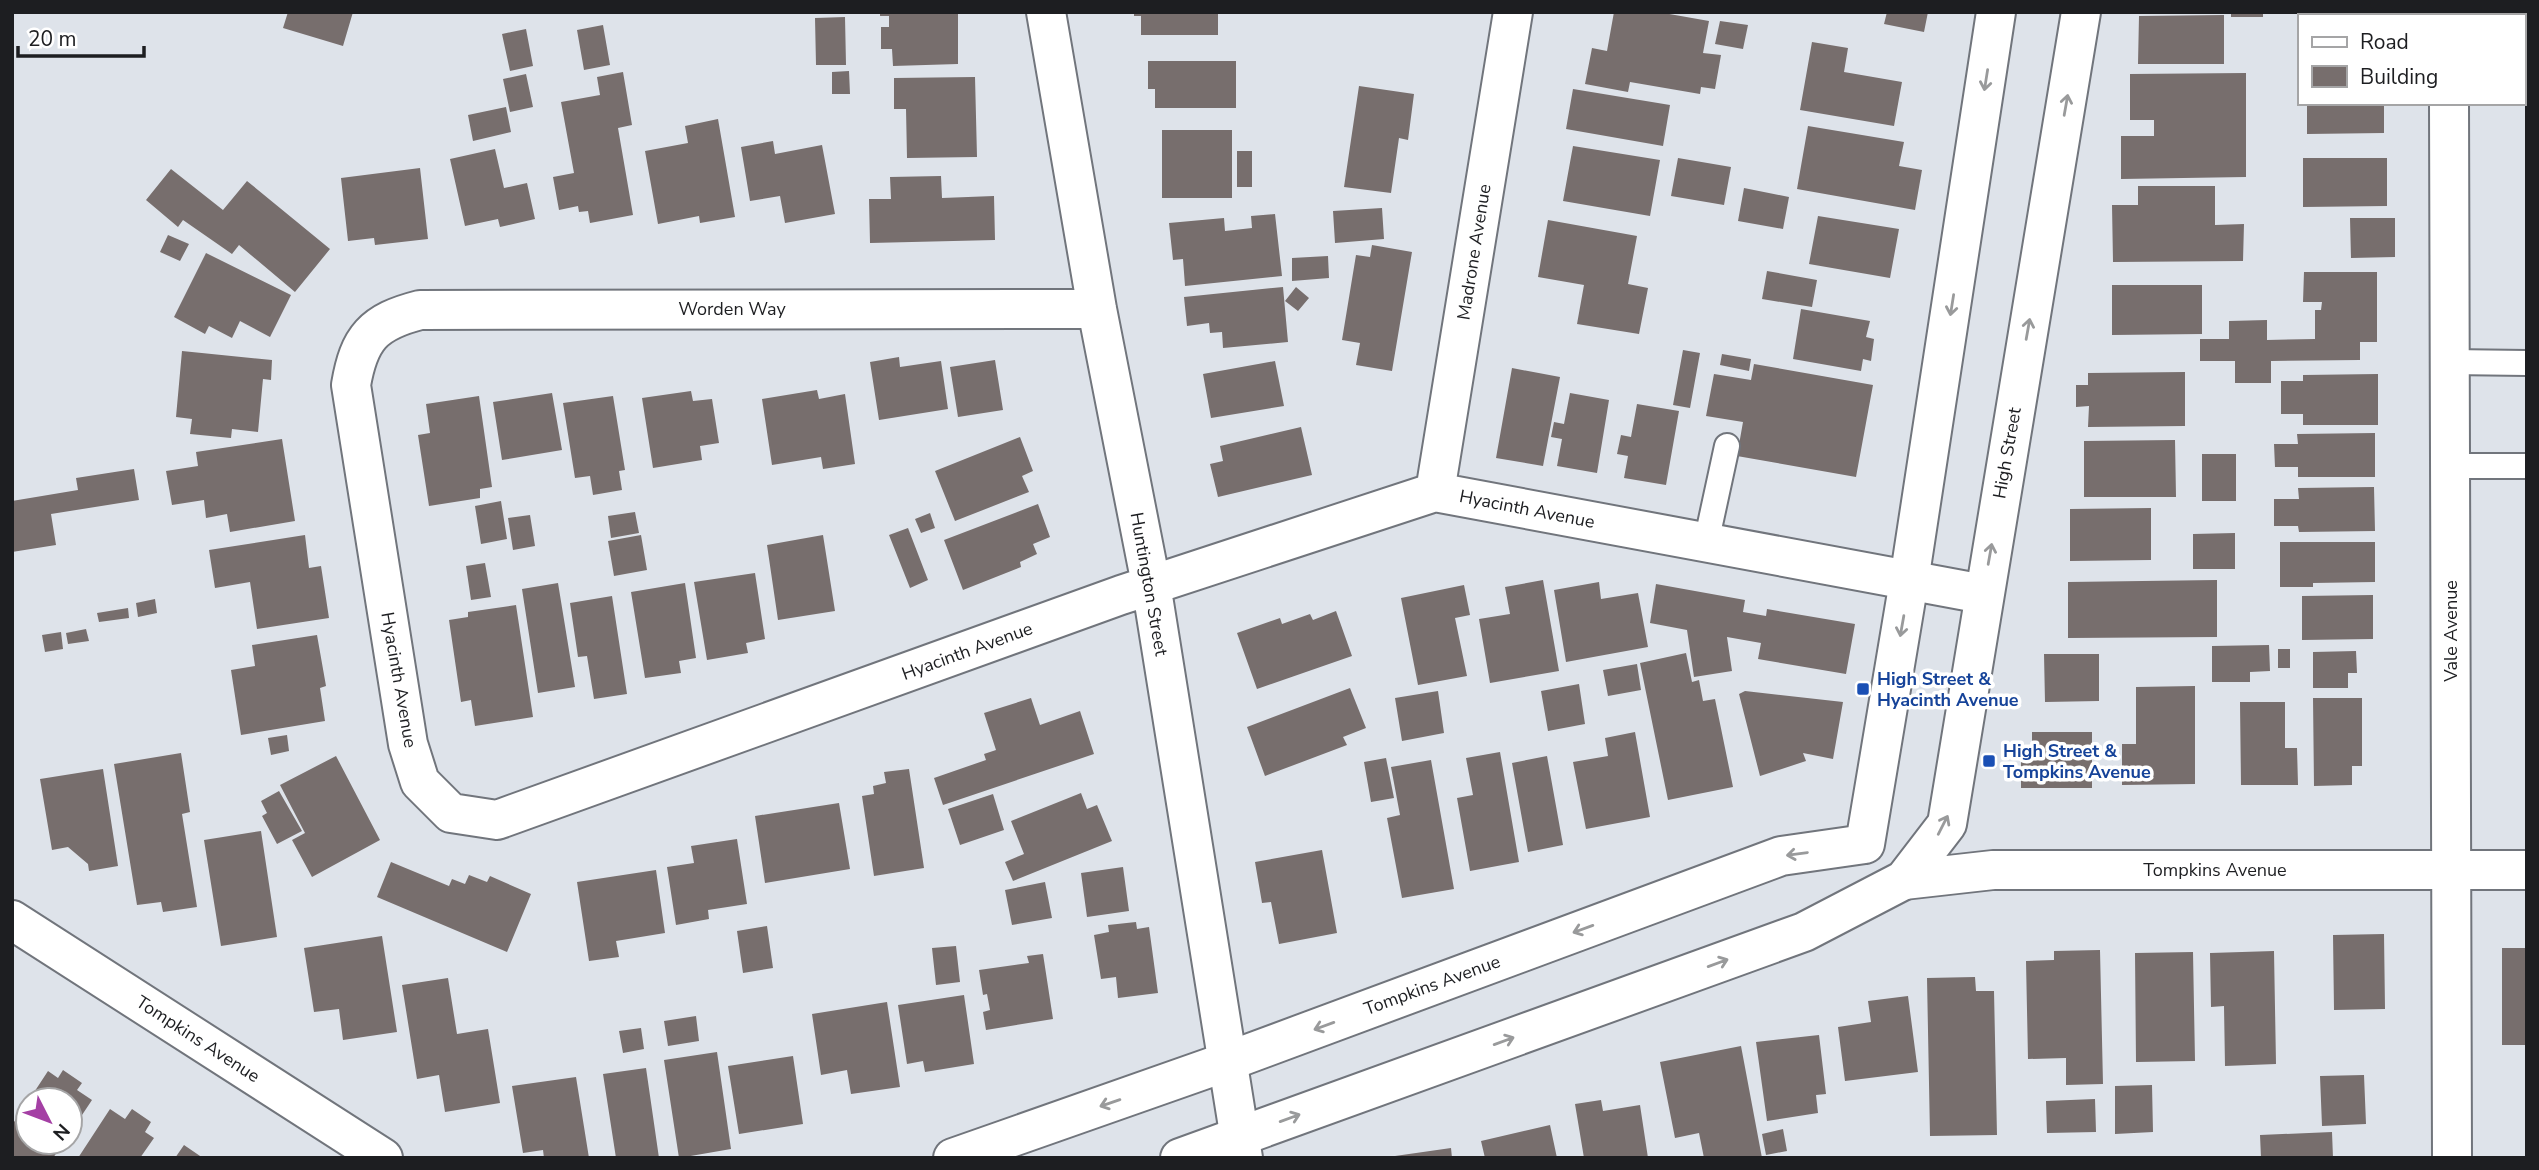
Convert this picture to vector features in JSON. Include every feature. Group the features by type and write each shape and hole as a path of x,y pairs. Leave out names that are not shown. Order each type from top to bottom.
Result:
{"street":[{"name":"Huntington Street","path":"1046,12 1097,309 1151,584 1241,1147"},
{"name":"Madrone Avenue","path":"1435,492 1513,12"},
{"path":"1904,880 1865,844 1909,581 1996,12"},
{"name":"High Street","path":"1904,880 1947,824 2081,12"},
{"name":"Vale Avenue","path":"2449,105 2452,1158"},
{"name":"Worden Way","path":"372,330 395,316 420,310 1097,309"},
{"name":"Hyacinth Avenue","path":"372,330 356,356 351,385 406,730 420,782 451,813 497,820 530,810 1151,584 1435,492 1983,594"},
{"name":"Tompkins Avenue","path":"953,1158 1226,1062 1781,856 1865,844"},
{"name":"Tompkins Avenue","path":"1180,1158 1241,1147 1804,932 1904,880 1993,870 2527,870"},
{"name":"Tompkins Avenue","path":"12,920 383,1158"}],"lane":[{"path":"2450,362 2527,363"},
{"path":"1706,543 1727,446"},
{"path":"2450,466 2527,466"}],"building":[{"path":"288,12 353,12 343,46 283,28"},
{"path":"880,12 958,12 958,64 893,66 892,49 881,49 881,27 889,27 889,16 880,16"},
{"path":"1134,12 1218,12 1218,35 1141,35 1141,16 1134,16"},
{"path":"1614,12 1658,12 1709,21 1703,53 1721,55 1715,89 1701,87 1700,94 1630,82 1628,92 1585,84 1592,48 1607,51"},
{"path":"1887,12 1928,12 1924,32 1884,24"},
{"path":"2231,12 2263,12 2263,17 2231,17"},
{"path":"2302,12 2385,12 2385,14"},
{"path":"2224,15 2224,64 2138,64 2139,16"},
{"path":"845,17 846,65 816,65 815,18"},
{"path":"1720,21 1748,25 1743,49 1715,44"},
{"path":"603,25 610,65 584,70 577,30"},
{"path":"526,29 533,66 510,71 502,34"},
{"path":"1812,42 1848,48 1844,72 1902,82 1894,126 1800,110"},
{"path":"1148,61 1236,61 1236,108 1155,108 1155,89 1148,89"},
{"path":"849,71 850,94 832,94 832,72"},
{"path":"623,72 632,125 618,128 633,215 590,223 588,211 579,212 578,206 559,210 553,177 574,173 561,102 600,95 597,77"},
{"path":"2246,73 2246,177 2121,179 2121,136 2154,136 2154,120 2130,120 2130,74"},
{"path":"526,74 533,107 510,112 503,79"},
{"path":"975,77 977,157 907,158 906,109 894,109 894,78"},
{"path":"1359,86 1414,94 1408,140 1399,138 1391,193 1344,187"},
{"path":"1573,89 1670,105 1663,146 1566,129"},
{"path":"2307,105 2384,105 2384,133 2307,134"},
{"path":"506,107 511,132 473,141 468,115"},
{"path":"718,119 735,217 700,223 699,216 658,224 645,151 688,143 685,126"},
{"path":"1808,126 1904,142 1899,166 1922,170 1915,210 1797,189"},
{"path":"1162,130 1232,130 1232,198 1162,198"},
{"path":"773,141 775,154 822,145 835,214 785,223 780,196 750,201 741,147"},
{"path":"1573,146 1660,160 1650,216 1563,201"},
{"path":"495,149 504,188 527,183 535,219 500,227 498,219 465,226 450,159"},
{"path":"1237,151 1252,151 1252,187 1237,187"},
{"path":"1678,158 1731,167 1724,205 1671,196"},
{"path":"2303,158 2387,158 2387,206 2303,207"},
{"path":"420,168 428,239 375,245 374,238 348,241 341,178"},
{"path":"171,169 223,210 247,181 330,249 295,292 239,245 232,254 183,220 178,227 146,200"},
{"path":"941,176 942,198 994,196 995,240 870,243 869,199 891,199 890,177"},
{"path":"2138,186 2215,186 2215,225 2244,224 2243,261 2113,262 2112,205 2138,205"},
{"path":"1744,188 1789,197 1783,229 1738,221"},
{"path":"1382,208 1384,239 1335,243 1333,211"},
{"path":"1275,214 1282,276 1185,286 1183,259 1173,260 1169,223 1224,218 1225,231 1252,228 1251,216"},
{"path":"1818,216 1899,229 1890,278 1809,264"},
{"path":"2350,218 2395,218 2395,257 2351,258"},
{"path":"1548,220 1637,236 1628,284 1648,288 1639,334 1577,324 1584,285 1538,277"},
{"path":"168,235 189,244 180,261 160,252"},
{"path":"1372,245 1412,252 1392,371 1356,365 1360,343 1342,340 1356,255 1370,257"},
{"path":"206,253 291,295 270,337 240,321 232,338 209,326 205,334 174,317"},
{"path":"1328,256 1329,278 1292,281 1292,258"},
{"path":"1767,271 1817,280 1812,307 1762,299"},
{"path":"2304,272 2377,272 2377,342 2360,342 2360,360 2271,361 2271,383 2235,383 2235,361 2200,361 2200,339 2229,339 2229,321 2267,320 2267,340 2315,339 2315,310 2321,310 2322,302 2303,302"},
{"path":"2112,285 2202,285 2202,334 2112,335"},
{"path":"1283,287 1288,342 1223,348 1222,332 1210,333 1209,323 1187,326 1184,297"},
{"path":"1296,287 1309,298 1298,311 1285,301"},
{"path":"1801,309 1870,321 1866,337 1874,339 1871,361 1863,359 1861,371 1793,359"},
{"path":"1683,350 1700,353 1690,408 1673,405"},
{"path":"182,351 272,360 271,380 263,379 258,432 232,429 231,438 190,434 192,419 176,417"},
{"path":"1722,354 1751,359 1749,371 1720,365"},
{"path":"899,357 900,367 941,361 948,409 879,420 870,362"},
{"path":"995,360 1003,410 958,417 950,367"},
{"path":"1275,361 1284,406 1211,418 1203,374"},
{"path":"1754,364 1873,385 1856,477 1737,456 1743,422 1706,416 1714,374 1751,380"},
{"path":"1512,368 1560,377 1543,466 1496,458"},
{"path":"2185,372 2185,426 2088,427 2089,406 2076,407 2076,385 2088,385 2088,373"},
{"path":"2378,374 2378,425 2303,425 2303,414 2281,414 2281,381 2303,381 2303,375"},
{"path":"817,390 819,399 845,394 855,464 823,469 821,457 772,465 762,399"},
{"path":"691,391 693,401 712,399 719,443 700,446 702,460 653,468 642,398"},
{"path":"552,393 562,450 502,460 493,402"},
{"path":"1570,393 1609,400 1597,473 1557,466 1562,439 1551,437 1554,422 1564,424"},
{"path":"479,396 492,487 480,489 480,498 429,506 418,435 430,433 426,404"},
{"path":"613,396 625,470 619,471 622,490 593,495 590,476 575,478 563,403"},
{"path":"1637,404 1679,411 1666,485 1624,478 1628,456 1617,454 1621,435 1631,437"},
{"path":"1301,427 1312,475 1218,497 1210,464 1223,461 1220,446"},
{"path":"2375,433 2375,477 2298,477 2298,467 2275,467 2274,444 2298,444 2297,434"},
{"path":"1020,437 1033,471 1022,476 1029,492 955,521 935,471"},
{"path":"282,439 295,521 230,532 227,514 206,518 204,500 172,505 166,471 198,466 196,452"},
{"path":"2175,440 2176,497 2084,497 2084,441"},
{"path":"2202,454 2236,454 2236,501 2202,501"},
{"path":"134,469 139,500 51,514 56,545 12,552 12,501 78,490 76,478"},
{"path":"2374,487 2375,531 2299,532 2298,526 2274,526 2274,499 2299,499 2298,488"},
{"path":"501,501 507,539 481,544 475,506"},
{"path":"1038,504 1050,537 1033,544 1037,554 1020,562 1021,567 963,590 944,540"},
{"path":"2151,508 2151,560 2070,561 2070,509"},
{"path":"635,512 639,533 611,538 608,516"},
{"path":"930,513 935,528 921,533 915,519"},
{"path":"530,515 535,546 513,550 508,518"},
{"path":"908,528 928,580 910,588 889,535"},
{"path":"2235,533 2235,569 2193,569 2193,534"},
{"path":"305,535 309,568 321,566 329,618 257,629 250,582 215,588 209,550"},
{"path":"641,535 647,570 614,576 608,541"},
{"path":"823,535 835,611 778,620 767,545"},
{"path":"2280,542 2375,542 2375,582 2313,583 2313,587 2280,587"},
{"path":"485,563 491,597 471,600 466,566"},
{"path":"755,573 765,639 746,643 748,653 707,660 694,582"},
{"path":"1543,580 1559,671 1490,683 1479,619 1510,614 1505,587"},
{"path":"2217,580 2217,637 2068,638 2068,582"},
{"path":"1599,582 1601,599 1638,593 1648,647 1566,662 1554,590"},
{"path":"558,583 575,687 538,693 522,589"},
{"path":"685,583 696,658 679,661 681,673 645,678 631,592"},
{"path":"1656,584 1745,600 1743,612 1766,616 1767,609 1855,624 1846,674 1758,659 1761,643 1727,637 1732,671 1694,677 1687,630 1650,623"},
{"path":"1464,585 1470,615 1455,618 1467,676 1418,685 1401,598"},
{"path":"2373,595 2373,639 2302,640 2302,596"},
{"path":"612,596 627,694 594,699 587,656 578,657 570,603"},
{"path":"155,599 157,613 138,617 136,603"},
{"path":"516,605 533,717 475,726 471,700 461,702 449,620 468,617 468,612"},
{"path":"128,608 129,618 99,622 97,613"},
{"path":"1336,611 1352,656 1257,689 1237,633 1280,618 1282,624 1310,614 1313,620"},
{"path":"86,629 89,641 68,644 66,633"},
{"path":"61,632 63,649 45,652 42,635"},
{"path":"317,635 326,686 320,688 325,721 241,735 231,670 255,666 252,645"},
{"path":"2269,645 2270,671 2250,672 2250,682 2212,682 2212,646"},
{"path":"2278,649 2290,649 2290,668 2278,668"},
{"path":"2356,651 2357,673 2348,673 2348,688 2313,688 2313,652"},
{"path":"1686,653 1692,682 1699,680 1703,701 1715,699 1733,787 1668,800 1640,663"},
{"path":"2044,654 2099,654 2099,701 2045,702"},
{"path":"1637,664 1641,690 1608,696 1603,670"},
{"path":"1579,684 1585,724 1548,731 1541,691"},
{"path":"2195,686 2195,784 2122,785 2122,744 2136,744 2136,687"},
{"path":"1350,688 1366,728 1343,737 1347,745 1265,776 1247,727"},
{"path":"1438,691 1444,733 1402,741 1395,698"},
{"path":"1745,691 1843,702 1833,759 1803,753 1806,761 1760,776 1739,694"},
{"path":"1031,698 1040,725 1080,711 1094,754 943,805 934,778 986,760 984,754 996,750 984,713"},
{"path":"2313,698 2362,698 2362,766 2352,766 2352,785 2314,786"},
{"path":"2240,702 2285,702 2285,748 2297,748 2298,785 2241,785"},
{"path":"1635,732 1650,817 1586,829 1573,762 1608,756 1605,738"},
{"path":"2032,732 2092,732 2092,788 2021,788 2021,753 2032,753"},
{"path":"287,735 289,751 271,755 268,738"},
{"path":"1500,752 1519,862 1470,871 1457,798 1473,795 1466,758"},
{"path":"181,753 190,812 182,814 197,907 163,912 161,902 137,905 114,764"},
{"path":"336,756 380,840 312,877 292,840 305,833 280,785"},
{"path":"1547,756 1563,845 1528,852 1512,763"},
{"path":"1386,758 1394,798 1371,802 1364,762"},
{"path":"1431,760 1454,889 1402,898 1387,818 1400,815 1391,767"},
{"path":"103,769 118,866 89,871 88,864 68,847 52,850 40,779"},
{"path":"909,769 924,868 874,876 862,796 874,794 873,786 886,783 884,772"},
{"path":"279,791 302,831 277,844 262,816 267,813 261,801"},
{"path":"1081,793 1087,809 1097,805 1112,841 1013,881 1005,862 1024,854 1011,821"},
{"path":"993,794 1004,830 960,845 948,809"},
{"path":"839,803 850,869 765,883 755,816"},
{"path":"261,831 277,937 221,946 204,840"},
{"path":"737,839 747,904 708,910 709,919 676,925 667,867 694,863 691,846"},
{"path":"1322,850 1337,933 1279,944 1271,902 1262,903 1255,862"},
{"path":"391,862 449,886 452,879 465,884 469,875 487,882 490,876 531,894 507,952 377,897"},
{"path":"1123,867 1129,911 1087,917 1081,873"},
{"path":"656,870 665,933 616,941 619,957 589,961 577,882"},
{"path":"1045,882 1052,918 1012,925 1005,890"},
{"path":"1136,922 1137,929 1149,927 1158,993 1118,998 1116,977 1101,979 1094,935 1109,932 1108,925"},
{"path":"767,926 773,968 743,973 737,931"},
{"path":"2384,934 2385,1009 2334,1010 2333,935"},
{"path":"382,936 397,1032 343,1040 339,1009 314,1012 304,948"},
{"path":"956,946 960,982 936,985 932,948"},
{"path":"2502,948 2527,948 2527,1045 2502,1045"},
{"path":"2100,950 2103,1084 2066,1085 2066,1058 2028,1059 2026,961 2054,960 2054,951"},
{"path":"2274,951 2276,1064 2225,1066 2224,1006 2211,1007 2210,953"},
{"path":"2193,952 2195,1061 2136,1062 2135,953"},
{"path":"1043,954 1053,1019 986,1030 983,1012 990,1010 987,994 983,995 979,970 1029,963 1027,956"},
{"path":"1975,977 1976,991 1994,991 1997,1135 1930,1136 1927,978"},
{"path":"448,978 457,1034 488,1029 500,1103 445,1112 439,1075 417,1079 402,985"},
{"path":"964,995 974,1064 925,1072 923,1061 907,1064 898,1005"},
{"path":"1908,996 1918,1072 1845,1081 1838,1027 1871,1022 1868,1001"},
{"path":"887,1002 900,1087 851,1094 847,1070 821,1075 812,1014"},
{"path":"696,1016 699,1041 668,1046 664,1021"},
{"path":"641,1028 644,1049 623,1053 619,1031"},
{"path":"1819,1035 1826,1094 1816,1095 1818,1113 1767,1121 1756,1042"},
{"path":"1741,1046 1762,1158 1704,1158 1699,1133 1675,1138 1660,1062"},
{"path":"717,1052 731,1149 679,1158 664,1060"},
{"path":"793,1056 803,1124 739,1134 728,1066"},
{"path":"646,1068 659,1158 616,1158 603,1074"},
{"path":"63,1070 82,1083 80,1086 38,1086 48,1071 58,1078"},
{"path":"2364,1075 2366,1124 2322,1126 2320,1076"},
{"path":"576,1077 589,1158 544,1158 543,1150 523,1153 512,1086"},
{"path":"2152,1085 2153,1132 2115,1134 2115,1086"},
{"path":"84,1095 92,1100 84,1112"},
{"path":"2095,1099 2096,1132 2047,1133 2046,1101"},
{"path":"1601,1100 1603,1111 1640,1105 1648,1158 1584,1158 1575,1104"},
{"path":"110,1109 125,1119 132,1109 151,1122 145,1132 154,1138 140,1158 78,1158 84,1156 84,1149"},
{"path":"14,1122 14,1156 54,1156 53,1158 12,1158"},
{"path":"1550,1125 1557,1158 1485,1158 1481,1141"},
{"path":"1783,1129 1787,1151 1766,1155 1762,1134"},
{"path":"2332,1132 2333,1158 2261,1158 2260,1135"},
{"path":"184,1145 203,1158 175,1158"},
{"path":"1451,1148 1452,1158 1395,1158 1395,1156"}],"place":[{"name":"High Street & Hyacinth Avenue","path":"1863,689"},
{"name":"High Street & Tompkins Avenue","path":"1989,761"}]}
